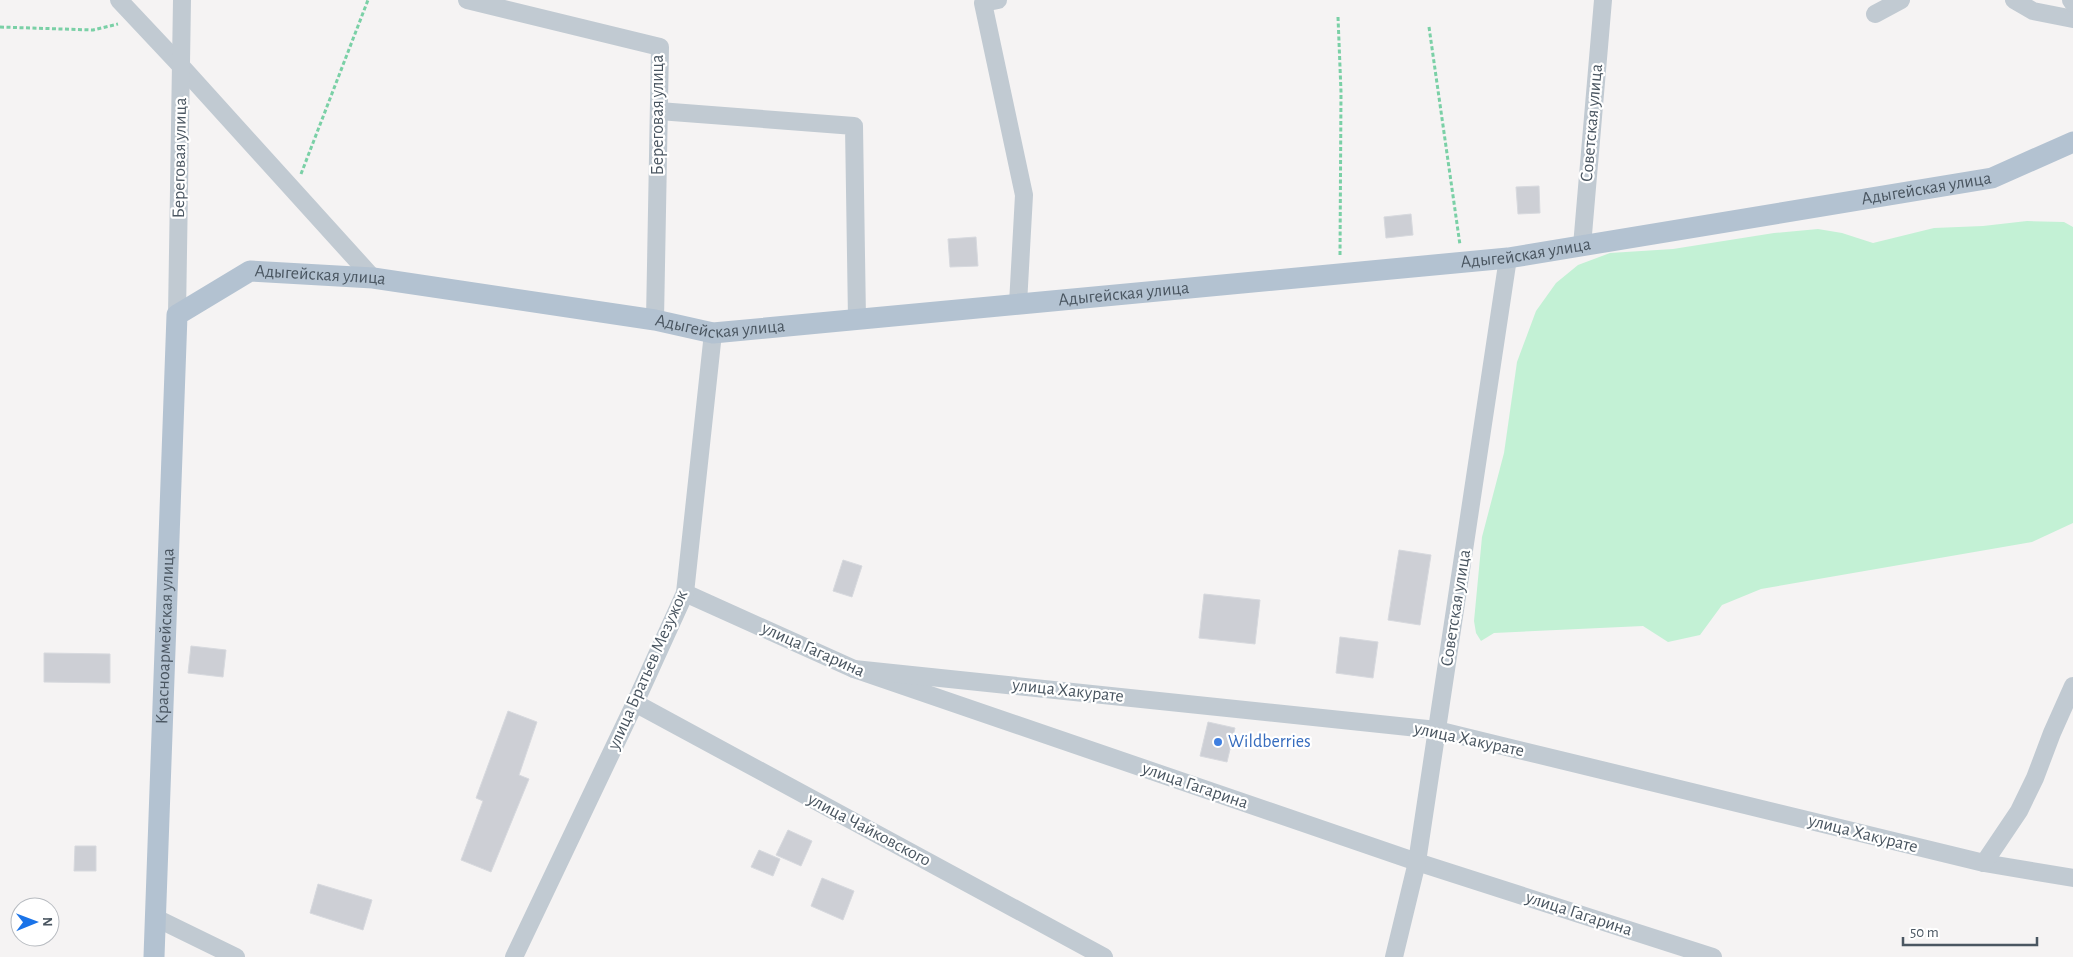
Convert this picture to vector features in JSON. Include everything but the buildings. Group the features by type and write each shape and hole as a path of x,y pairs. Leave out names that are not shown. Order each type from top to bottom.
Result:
{"main road":[{"name":"Адыгейская улица","path":"177,315 250,271 373,278 655,320 713,333 857,320 1508,258 1992,178 2073,142"},
{"name":"Красноармейская улица","path":"154,957 177,315"}],"street":[{"path":"119,0 134,14 373,278"},
{"name":"Береговая улица","path":"177,315 182,0"},
{"name":"Береговая улица","path":"466,0 660,47 655,320"},
{"path":"998,0 983,3 1024,195 1018,304"},
{"name":"Советская улица","path":"1582,246 1603,0"},
{"path":"1875,14 1901,0"},
{"path":"2014,0 2033,11 2073,19"},
{"path":"659,111 854,126 857,320"},
{"name":"Советская улица","path":"1394,957 1417,862 1508,258"},
{"name":"улица Братьев Мезужок","path":"514,957 635,703 685,593 713,333"},
{"name":"улица Гагарина","path":"685,593 854,669 1417,862 1713,957"},
{"name":"улица Хакурате","path":"854,669 1438,730 1984,863 2073,878"},
{"path":"1984,863 2019,811 2035,778 2073,686"},
{"name":"улица Чайковского","path":"635,703 1104,957"},
{"path":"154,917 236,957"}],"path":[{"path":"294,191 368,0"},
{"path":"0,27 93,30 116,26 134,14"},
{"path":"1338,16 1341,92 1340,274"},
{"path":"1429,28 1462,262"}],"green space":[{"path":"2027,221 2064,222 2073,227 2073,523 2032,542 1761,589 1722,605 1700,635 1668,642 1643,626 1494,633 1481,641 1476,633 1474,621 1482,537 1504,453 1517,362 1536,311 1556,283 1578,265 1610,253 1673,249 1774,233 1818,229 1842,233 1873,243 1934,228 1983,226"}],"place":[{"name":"Wildberries","path":"1218,742"}]}
